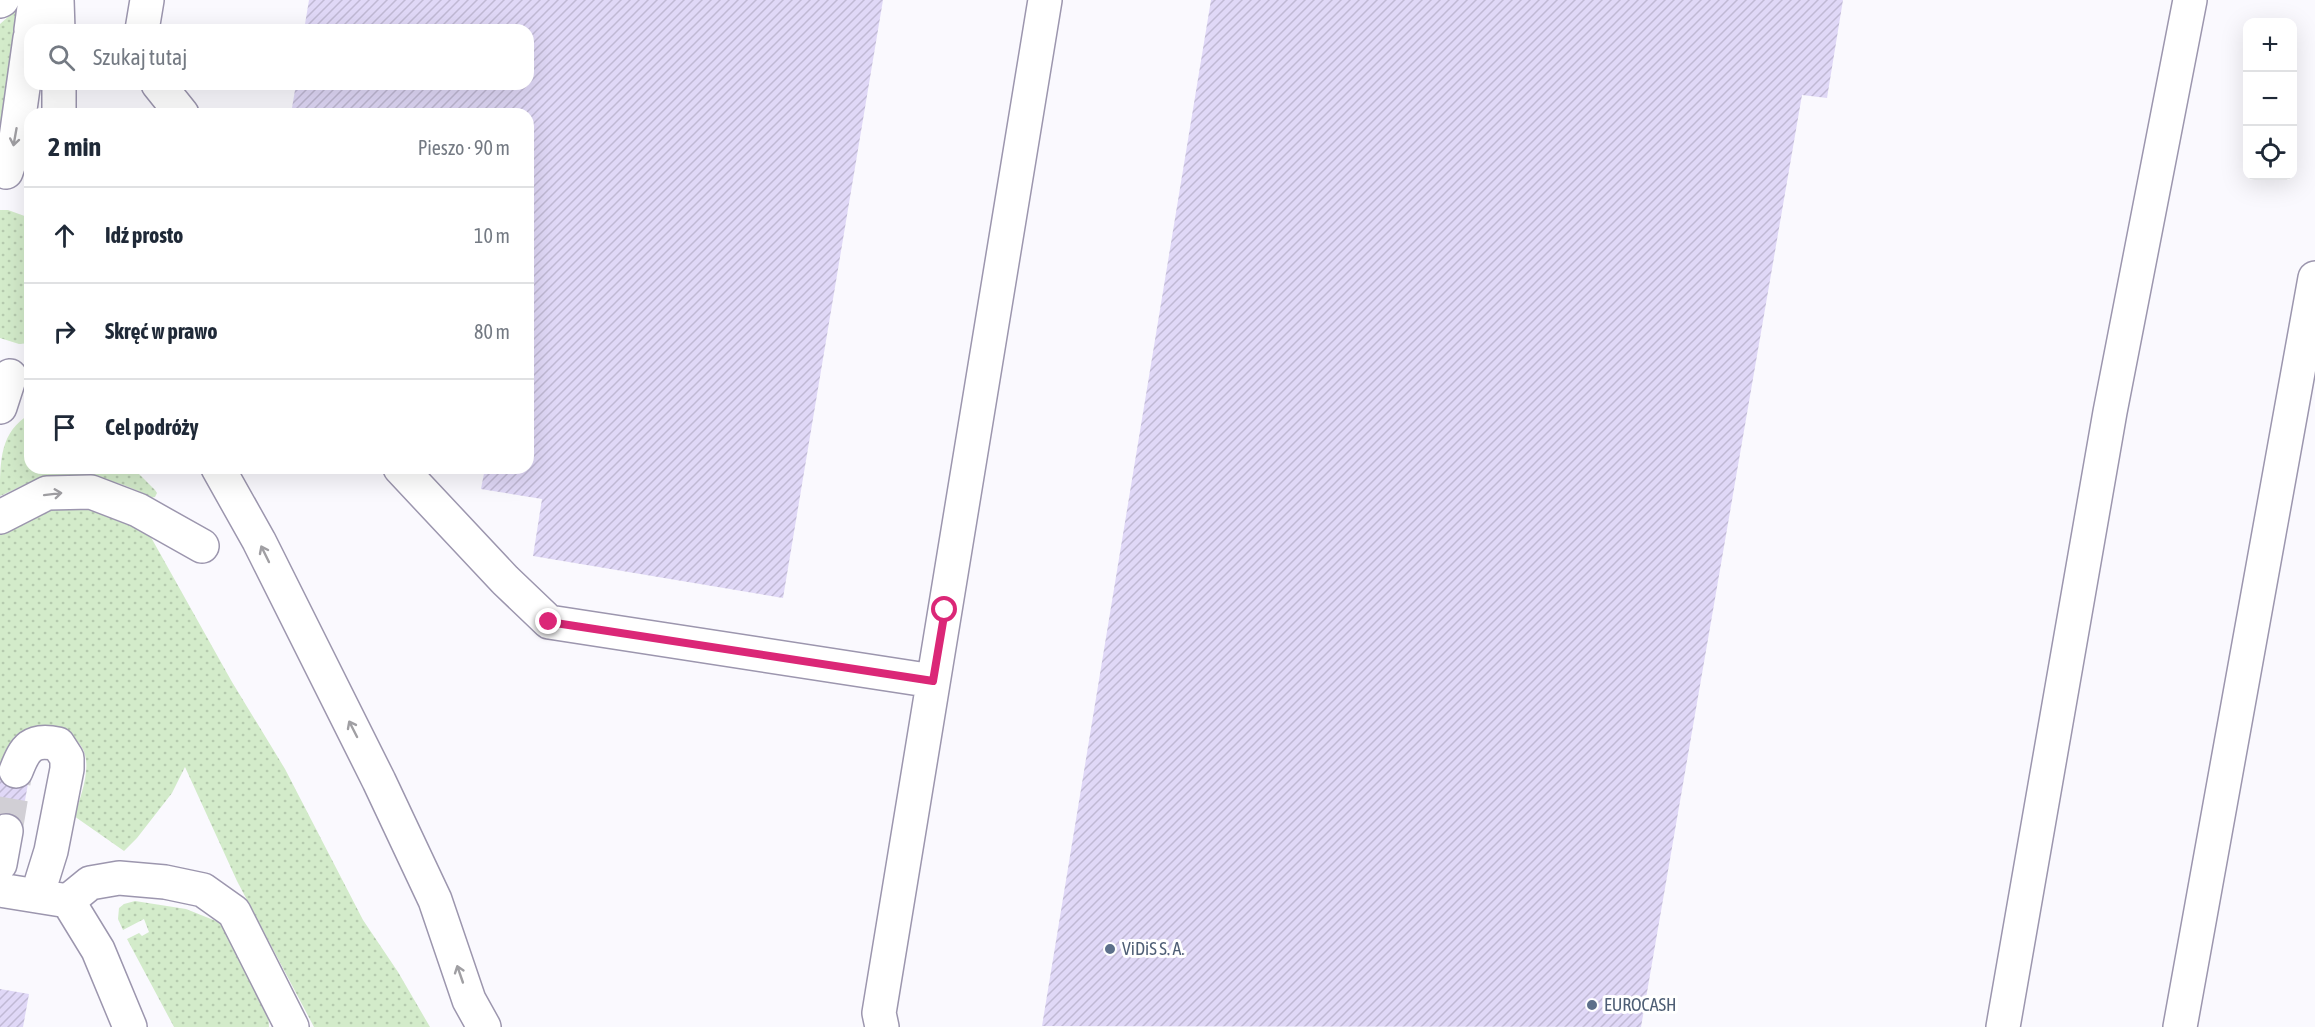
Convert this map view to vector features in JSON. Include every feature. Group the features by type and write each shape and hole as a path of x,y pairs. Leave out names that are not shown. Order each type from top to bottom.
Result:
{"street":[{"path":"32,24 35,0"},
{"path":"57,0 58,24"},
{"path":"143,24 147,0"},
{"path":"882,1027 879,1013 1045,0"},
{"path":"2003,1027 2110,412 2190,0"},
{"path":"12,174 24,81"},
{"path":"59,90 59,108"},
{"path":"163,90 177,108"},
{"path":"2180,1027 2315,278"},
{"path":"0,407 14,375"},
{"path":"221,474 259,542 379,781 435,900 470,1000 484,1027"},
{"path":"406,474 505,580 549,622 933,681"},
{"path":"0,517 47,493 91,492 138,510 202,546"},
{"path":"16,771 24,752 35,743 58,744 67,758 68,769 51,851 53,899 98,950 130,1027"},
{"path":"0,864 6,831"},
{"path":"0,890 53,899 90,883 119,878 165,882 203,890 234,912 292,1027"}],"green space":[{"path":"18,8 6,120 0,127 0,24"},
{"path":"0,210 8,210 24,216 24,344 0,338"},
{"path":"24,418 24,474 139,474 155,490 157,493 155,497 150,498 127,486 98,478 68,475 37,480 0,496 0,471 4,448 7,438"},
{"path":"90,508 148,532 232,682 285,769 363,920 398,972 430,1027 314,1027 237,881 185,767 172,793 124,851 74,816 84,786 86,762 83,749 74,738 54,727 27,730 14,737 5,763 0,762 0,528 36,509"},
{"path":"135,901 186,909 221,923 234,940 268,1008 269,1027 174,1027 127,939 139,933 142,936 149,932 144,919 123,930 118,919 119,908"}],"building":[{"path":"309,0 883,0 783,598 533,556 542,499 481,489 484,474 534,474 534,108 292,108 295,90 534,90 534,24 305,24"},
{"path":"1211,0 1843,0 1827,98 1802,95 1641,1027 1042,1026"},
{"path":"30,773 19,833 0,830 0,776"},
{"path":"0,989 29,994 23,1027 0,1027"}],"tunnel":[{"path":"6,831 16,771"}],"place":[{"name":"ViDiS S. A.","path":"1110,949"},
{"name":"EUROCASH","path":"1592,1005"}],"route":[{"path":"549,622 933,681 945,610"}]}
